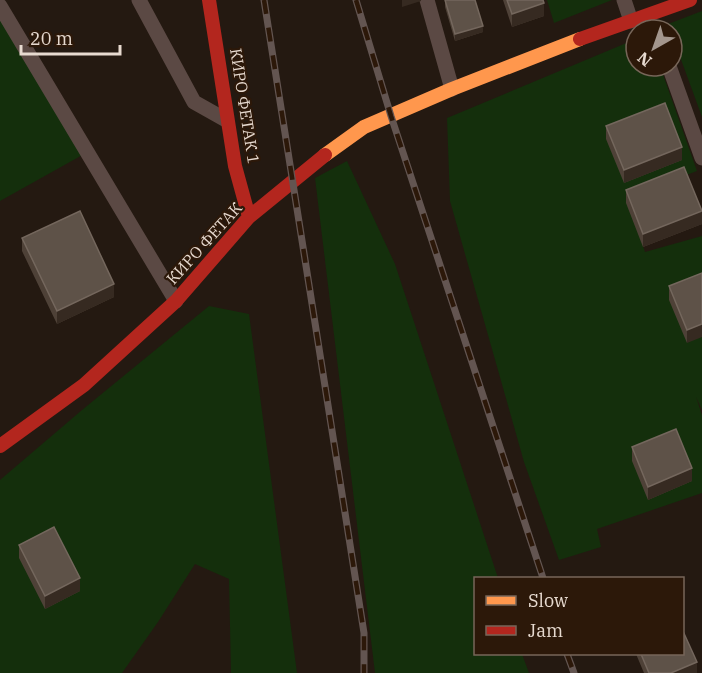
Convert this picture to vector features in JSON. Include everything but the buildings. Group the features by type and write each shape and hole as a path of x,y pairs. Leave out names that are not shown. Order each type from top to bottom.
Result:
{"main road":[{"name":"КИРО ФЕТАК 1","path":"209,0 235,166 249,217"},
{"name":"КИРО ФЕТАК","path":"640,18 690,0"},
{"name":"КИРО ФЕТАК","path":"0,446 84,385 176,301 249,217 339,143 364,127 452,89 624,24"}],"lane":[{"path":"139,0 194,102 228,122"},
{"path":"428,0 452,89"},
{"path":"624,0 630,18"},
{"path":"0,6 176,301"},
{"path":"651,14 652,18"},
{"path":"673,78 702,158"}],"green space":[{"path":"547,0 612,0 554,23"},
{"path":"0,7 86,153 0,201"},
{"path":"702,11 702,117 684,68 684,18"},
{"path":"624,44 624,78 664,78 697,171 626,198 645,252 702,236 702,410 696,397 702,415 702,493 597,529 601,547 559,560 524,462 450,201 447,118"},
{"path":"347,161 395,264 498,577 474,577 474,655 522,655 529,673 375,673 315,178"},
{"path":"209,306 249,314 297,673 231,673 229,579 195,564 122,673 0,673 0,480"}],"railway":[{"path":"264,0 364,633 364,673"},
{"path":"356,0 391,116 543,577"},
{"path":"567,655 574,673"}],"traffic: slow":[{"path":"325,155 364,127 452,89 580,39"}],"traffic: jam":[{"path":"209,0 235,166 249,217"},
{"path":"580,39 690,0"},
{"path":"0,446 84,385 176,301 249,217 325,155"}]}
